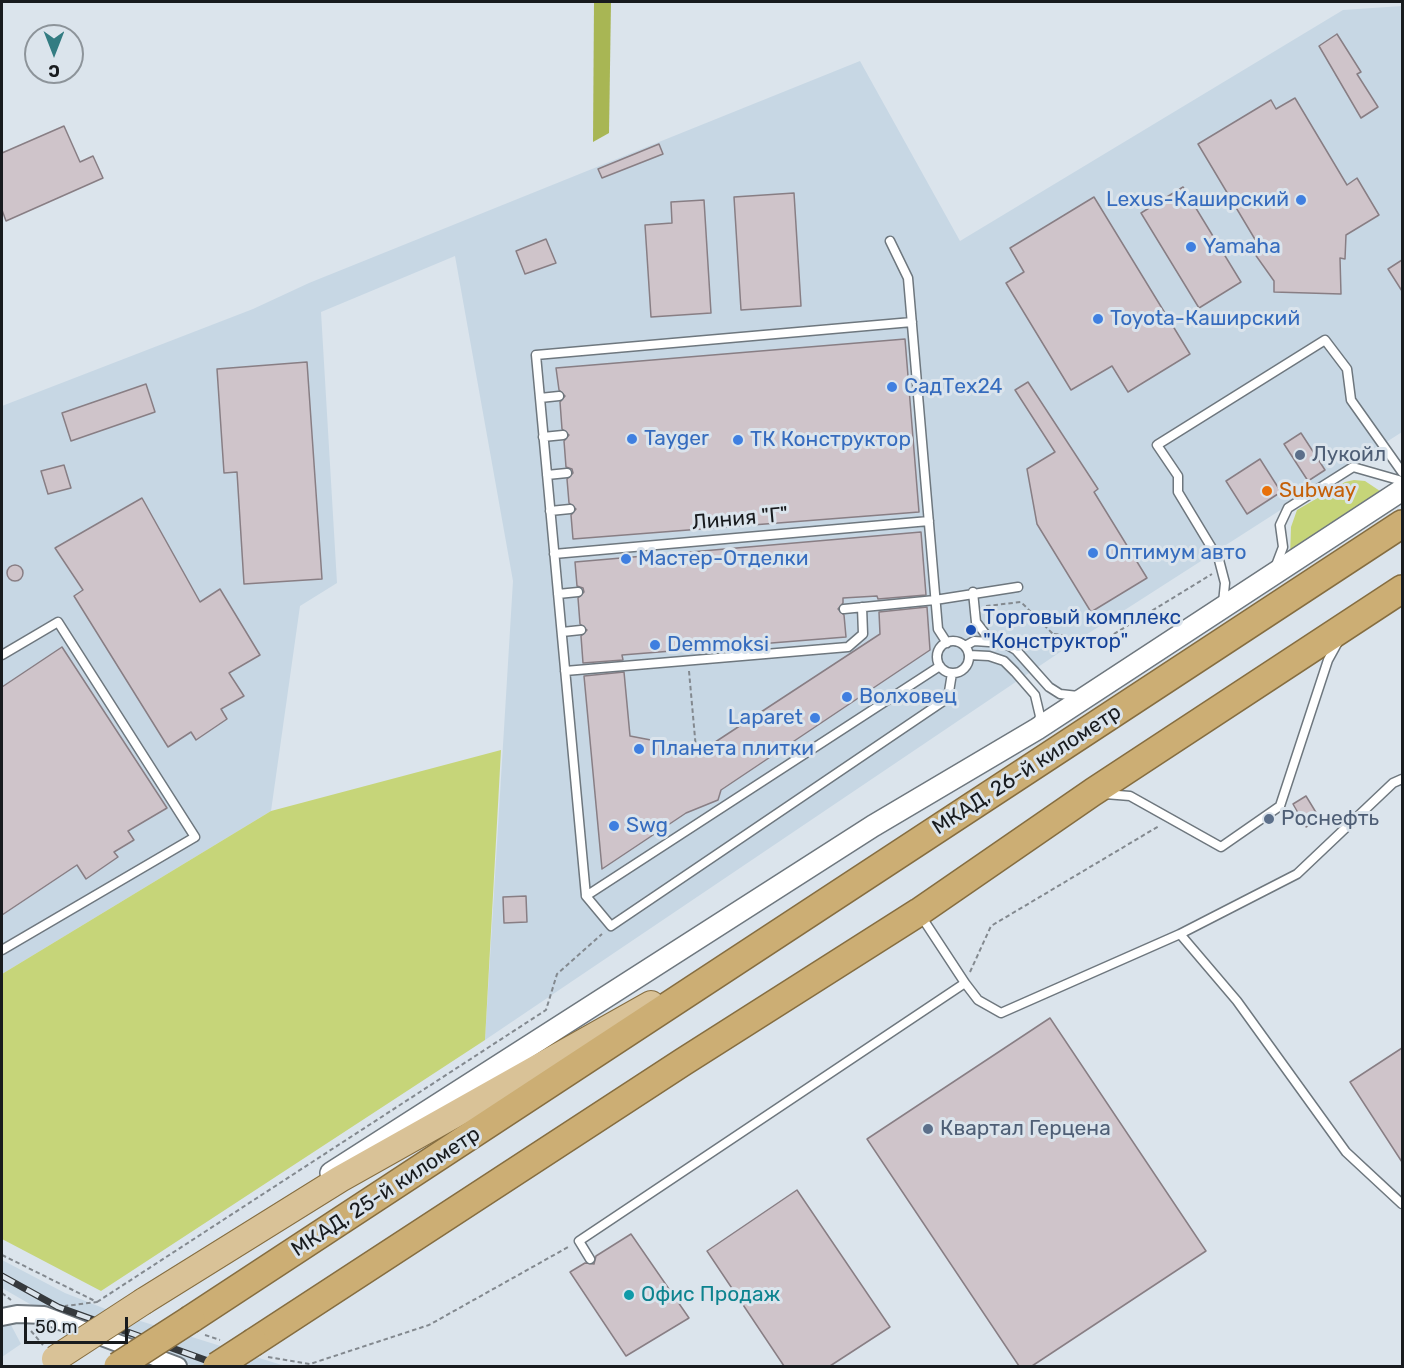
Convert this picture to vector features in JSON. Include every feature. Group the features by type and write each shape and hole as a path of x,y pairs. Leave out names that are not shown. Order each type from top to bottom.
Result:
{"highway":[{"name":"МКАД, 26-й километр","path":"653,1017 1402,524"},
{"path":"217,1366 683,1062 919,912 1093,792 1402,589"},
{"name":"МКАД, 25-й километр","path":"118,1366 653,1017"}],"main road":[{"path":"49,1363 207,1260 340,1179 791,926"}],"street":[{"path":"207,1260 371,1145 873,826 1036,729 1402,490"},
{"path":"2,1317 16,1314 44,1315 178,1366"}],"lane":[{"path":"890,241 908,278 912,322 911,366 921,480 928,521 928,562 938,629 947,643"},
{"path":"912,322 536,355 586,896 611,926 948,698 952,673"},
{"path":"1221,609 1225,599 1221,568 1211,544 1178,492 1178,476 1157,445 1325,340 1347,369 1351,400 1402,472"},
{"path":"540,398 559,396"},
{"path":"543,437 563,435"},
{"path":"1267,578 1276,566 1283,548 1280,525 1288,508 1353,467 1402,481"},
{"path":"547,474 567,473"},
{"path":"550,511 570,509"},
{"name":"Линия \"Г\"","path":"554,554 928,521"},
{"path":"844,609 935,600 973,592 1018,587"},
{"path":"558,594 578,592"},
{"path":"973,592 976,621 990,640"},
{"path":"565,671 848,647 863,634 862,607"},
{"path":"2,655 58,622 195,837 2,950"},
{"path":"1093,792 1130,796 1221,847 1280,806 1328,660 1348,624"},
{"path":"562,632 581,630"},
{"path":"965,646 974,641 990,640 1004,643 1016,650 1049,687 1060,694 1075,696 1091,693"},
{"path":"952,641 965,646 969,655 968,664 962,670 952,673 940,666 938,652 947,643 952,641"},
{"path":"969,655 989,656 1004,661 1015,672 1035,695 1040,716 1036,729"},
{"path":"586,896 940,666"},
{"path":"919,912 978,1000 1001,1013 1180,934 1297,874 1393,783 1402,779"},
{"path":"1180,934 1237,1001 1346,1152 1402,1204"},
{"path":"590,1259 579,1241 965,983"}],"path":[{"path":"1054,634 1062,635 1083,648 1091,648 1221,568"},
{"path":"975,607 1021,602 1060,641"},
{"path":"688,661 696,749"},
{"path":"965,983 991,926 1171,819"},
{"path":"58,1307 97,1302 546,1010 557,975 611,926"},
{"path":"310,1366 429,1325 579,1241"},
{"path":"2,1255 97,1302"}],"shaded area":[{"path":"1402,6 1402,432 1078,640 485,1040 513,581 455,256 321,312 337,583 300,606 271,811 2,974 2,406 253,309 309,283 860,61 960,241 1343,10"},
{"path":"2,1260 65,1293 121,1315 285,1366 194,1366 42,1311 2,1288"},
{"path":"2,1308 21,1344 2,1357"}],"green space":[{"path":"594,2 611,2 609,133 593,142"},
{"path":"1365,481 1386,495 1290,558 1291,527 1297,510 1345,482"},
{"path":"501,750 485,1040 101,1291 2,1239 2,974 271,811"}],"building":[{"path":"1337,34 1361,72 1357,74 1378,107 1361,118 1319,46"},
{"name":"Lexus-Каширский","path":"1295,98 1347,185 1357,178 1379,215 1346,235 1345,259 1340,258 1341,294 1274,292 1274,281 1252,250 1259,246 1198,144 1271,100 1276,109"},
{"path":"64,126 80,162 93,156 103,178 6,221 2,210 2,153"},
{"path":"659,144 663,154 602,178 598,169"},
{"name":"Yamaha","path":"1183,187 1241,282 1199,308 1141,213"},
{"path":"794,193 801,306 741,310 734,197"},
{"name":"Toyota-Каширский","path":"1094,197 1190,354 1128,392 1112,366 1071,390 1006,283 1024,272 1010,248"},
{"path":"704,200 711,313 651,317 645,225 672,223 671,202"},
{"path":"546,239 556,263 525,274 516,251"},
{"path":"1402,260 1402,291 1388,269"},
{"name":"ТК Конструктор","path":"905,339 919,512 573,539 571,515 576,509 569,503 567,479 573,473 572,469 566,467 564,441 569,435 562,429 560,402 565,396 559,390 556,368"},
{"path":"307,362 322,579 244,584 237,472 224,473 217,369"},
{"path":"1028,382 1098,489 1094,492 1147,578 1091,612 1037,524 1027,469 1055,452 1015,390"},
{"path":"146,384 155,412 71,441 62,413"},
{"path":"1301,433 1325,470 1308,481 1284,444"},
{"path":"1260,459 1281,492 1247,514 1226,481"},
{"path":"64,465 71,488 48,494 41,471"},
{"path":"142,498 200,602 220,589 260,655 229,673 244,696 221,709 227,719 196,740 191,732 168,747 74,596 83,590 55,548"},
{"path":"921,532 926,595 878,599 877,596 843,598 843,603 838,609 844,615 846,637 622,655 623,660 583,663 581,636 587,630 580,624 578,598 584,592 583,588 577,586 575,562"},
{"path":"15,565 21,567 23,573 21,579 15,581 9,579 7,573 9,567"},
{"path":"927,607 930,650 721,790 718,800 686,813 602,869 584,676 624,672 630,736 703,750 880,634 879,612"},
{"path":"62,647 167,808 128,831 134,840 114,852 118,857 86,879 77,865 2,915 2,687"},
{"path":"1306,796 1320,819 1306,827 1293,804"},
{"path":"526,896 527,922 504,923 503,897"},
{"path":"1050,1018 1206,1251 1032,1366 1019,1366 867,1139"},
{"path":"1402,1048 1402,1162 1350,1082"},
{"path":"797,1190 890,1327 830,1366 784,1366 707,1251"},
{"name":"Офис Продаж","path":"631,1234 689,1318 626,1356 570,1272 585,1263 594,1264 596,1256"}],"railway":[{"path":"2,1276 58,1307 222,1366"}],"place":[{"name":"Lexus-Каширский","path":"1301,200"},
{"name":"Yamaha","path":"1191,247"},
{"name":"Toyota-Каширский","path":"1098,319"},
{"name":"СадТех24","path":"892,387"},
{"name":"Tayger","path":"632,439"},
{"name":"ТК Конструктор","path":"738,440"},
{"name":"Лукойл","path":"1300,455"},
{"name":"Subway","path":"1267,491"},
{"name":"Оптимум авто","path":"1093,553"},
{"name":"Мастер-Отделки","path":"626,559"},
{"name":"Торговый комплекс \"Конструктор\"","path":"971,630"},
{"name":"Demmoksi","path":"655,645"},
{"name":"Волховец","path":"847,697"},
{"name":"Laparet","path":"815,718"},
{"name":"Планета плитки","path":"639,749"},
{"name":"Роснефть","path":"1269,819"},
{"name":"Swg","path":"614,826"},
{"name":"Квартал Герцена","path":"928,1129"},
{"name":"Офис Продаж","path":"629,1295"}]}
